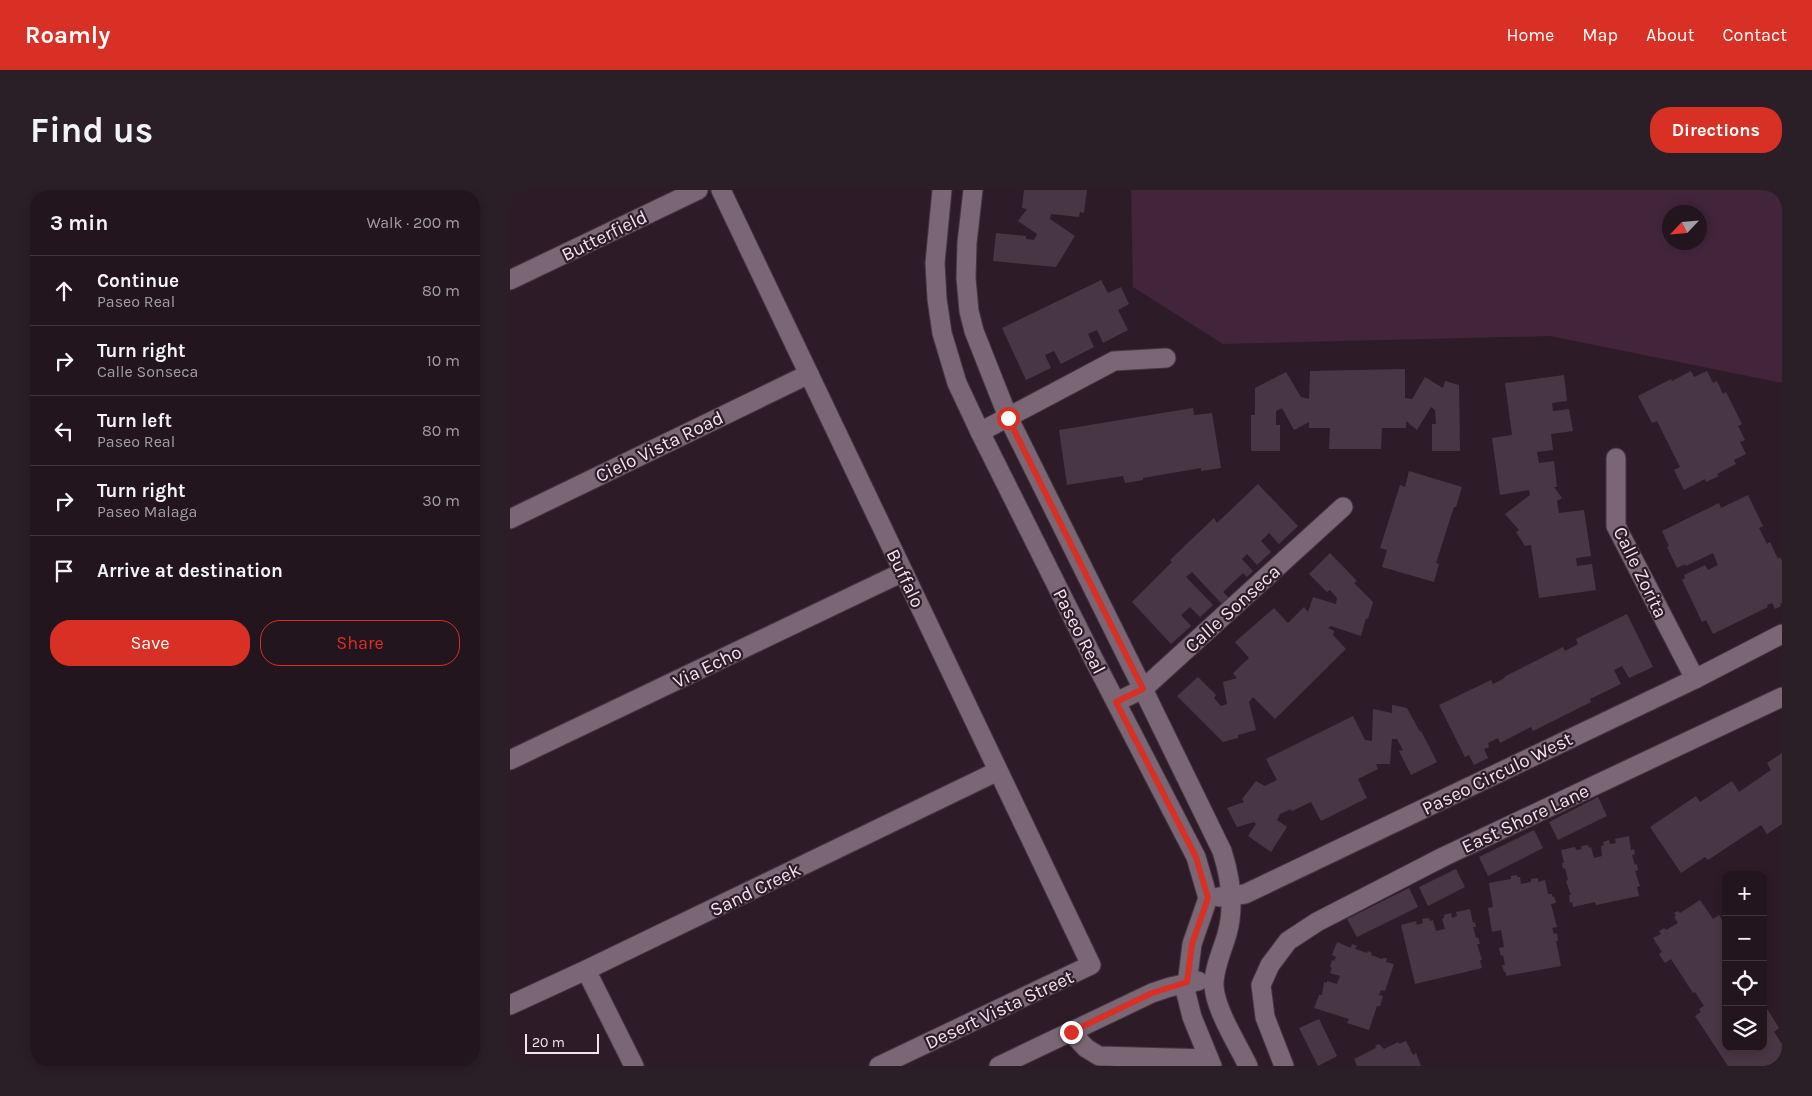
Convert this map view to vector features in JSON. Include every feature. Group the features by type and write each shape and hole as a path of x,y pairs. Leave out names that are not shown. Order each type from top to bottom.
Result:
{"street":[{"name":"Butterfield","path":"510,280 698,190"},
{"name":"Buffalo","path":"721,190 1091,965"},
{"name":"Paseo Real","path":"942,190 935,263 937,299 942,333 957,382 980,432 1196,857 1208,898"},
{"name":"Paseo Real","path":"973,190 967,243 966,278 969,311 974,331 1008,418 1222,851 1228,871 1231,896 1230,918 1228,933 1213,983 1215,996 1248,1066"},
{"path":"980,432 1114,361 1166,358"},
{"name":"Cielo Vista Road","path":"510,519 809,374"},
{"name":"Calle Zorita","path":"1616,458 1616,526 1695,679"},
{"name":"Calle Sonseca","path":"1116,702 1143,689 1343,507"},
{"name":"Via Echo","path":"510,760 904,572"},
{"name":"Paseo Circulo West","path":"1208,898 1245,894 1695,679 1782,634"},
{"name":"East Shore Lane","path":"1284,1066 1264,1017 1261,985 1270,965 1288,941 1317,922 1443,857 1782,697"},
{"name":"Sand Creek","path":"510,1005 998,771"},
{"path":"1071,1032 1086,1048 1099,1056 1211,1062 1192,1017 1186,993 1192,944 1208,898"},
{"name":"Desert Vista Street","path":"879,1066 1091,965"},
{"path":"586,970 634,1066"},
{"path":"1003,1065 1152,993 1187,982 1214,978"}],"shaded area":[{"path":"1131,190 1782,190 1782,383 1550,336 1223,344 1133,287"}],"building":[{"path":"1024,190 1087,190 1084,213 1080,212 1079,217 1051,214 1050,219 1075,236 1056,267 993,261 996,233 1026,236 1026,239 1034,240 1037,234 1018,221 1027,209 1022,208"},
{"path":"1101,280 1108,293 1121,287 1129,304 1118,310 1128,330 1103,343 1097,330 1088,334 1094,347 1061,364 1054,351 1045,355 1051,368 1026,380 1002,328"},
{"path":"1405,369 1405,398 1412,399 1425,377 1443,388 1445,381 1459,385 1460,451 1432,451 1432,424 1436,424 1435,410 1431,407 1417,430 1406,421 1406,428 1382,428 1381,449 1329,449 1330,428 1309,428 1309,422 1294,430 1282,408 1276,411 1276,425 1280,425 1280,451 1251,451 1251,415 1255,415 1255,388 1286,372 1301,397 1309,399 1310,371"},
{"path":"1691,371 1694,377 1707,371 1713,383 1717,381 1723,394 1726,392 1742,424 1738,426 1745,440 1740,442 1746,454 1734,460 1736,464 1717,474 1719,476 1706,482 1705,479 1684,490 1674,470 1680,467 1657,421 1652,423 1638,396"},
{"path":"1564,375 1567,401 1552,403 1553,411 1569,409 1573,431 1551,434 1553,450 1537,452 1539,463 1554,461 1557,487 1554,487 1562,498 1557,501 1559,513 1584,510 1591,556 1576,558 1577,566 1592,564 1596,590 1539,598 1531,545 1525,546 1516,532 1519,530 1505,514 1530,495 1529,490 1500,495 1492,438 1512,435 1505,383"},
{"path":"1193,408 1194,415 1212,413 1221,468 1201,471 1201,468 1125,483 1123,476 1067,485 1059,430"},
{"path":"1409,471 1462,487 1436,563 1439,564 1434,582 1382,567 1387,550 1380,548 1400,485 1405,487"},
{"path":"1258,484 1298,526 1279,544 1269,533 1261,541 1271,552 1257,565 1247,554 1242,559 1253,571 1247,577 1243,573 1223,592 1229,598 1222,604 1192,572 1186,577 1213,605 1200,617 1190,607 1181,615 1191,626 1171,644 1132,602 1172,562 1170,560 1214,518 1217,523"},
{"path":"1748,495 1763,526 1759,528 1767,544 1770,542 1778,559 1780,557 1782,561 1782,603 1780,604 1781,606 1775,609 1772,603 1767,605 1768,607 1713,634 1706,620 1702,622 1682,580 1685,578 1684,575 1705,565 1708,570 1718,565 1713,553 1686,566 1685,564 1677,568 1662,531 1719,503 1721,508"},
{"path":"1330,553 1357,581 1354,583 1373,602 1361,636 1331,626 1328,628 1334,631 1333,635 1346,649 1275,719 1253,697 1249,702 1256,730 1223,742 1177,696 1198,677 1216,695 1214,698 1221,706 1227,704 1223,682 1237,678 1233,673 1249,658 1235,642 1274,608 1288,623 1304,607 1308,612 1313,597 1336,604 1337,598 1330,590 1327,592 1309,574"},
{"path":"1627,614 1653,667 1629,678 1622,666 1614,670 1621,684 1590,699 1591,702 1533,731 1531,727 1500,743 1498,738 1488,743 1489,747 1484,749 1488,758 1474,765 1469,755 1465,757 1439,705 1491,680 1493,684 1563,647 1565,651 1578,644 1576,639"},
{"path":"1392,705 1407,708 1437,762 1411,775 1399,751 1403,750 1397,739 1392,739 1390,764 1376,764 1378,769 1358,779 1367,798 1321,821 1311,802 1292,811 1291,809 1280,814 1277,820 1287,827 1271,852 1248,836 1256,824 1254,822 1237,827 1227,808 1244,802 1242,799 1256,781 1265,786 1277,780 1266,759 1353,716 1365,740 1372,741 1373,709 1392,713"},
{"path":"1782,753 1782,824 1767,834 1761,825 1708,860 1705,857 1681,873 1650,827 1696,796 1700,802 1732,781 1739,792 1771,770 1767,763"},
{"path":"1598,797 1607,816 1558,840 1549,822"},
{"path":"1534,830 1543,848 1488,876 1479,857"},
{"path":"1629,836 1631,850 1634,849 1635,854 1632,855 1638,870 1635,871 1640,886 1637,887 1639,896 1596,905 1595,902 1573,907 1572,902 1570,903 1569,895 1571,895 1566,881 1568,880 1565,868 1563,869 1562,863 1564,863 1561,850 1575,847 1576,850 1582,849 1581,846 1588,845 1589,848 1591,847 1594,858 1602,856 1601,846 1604,845 1603,842 1609,840 1610,844 1616,843 1615,839"},
{"path":"1456,869 1465,887 1428,906 1419,887"},
{"path":"1517,875 1517,877 1520,877 1521,884 1531,882 1531,879 1538,878 1538,882 1545,880 1548,894 1552,894 1552,897 1554,896 1556,903 1551,904 1557,927 1552,928 1554,934 1557,933 1558,941 1556,941 1561,966 1506,976 1502,965 1505,965 1503,955 1501,956 1499,948 1504,947 1501,930 1492,932 1488,908 1493,907 1489,883 1511,879 1511,876"},
{"path":"1409,888 1418,907 1357,937 1347,919"},
{"path":"1700,900 1713,919 1719,915 1722,920 1722,1051 1767,1051 1767,1009 1779,1028 1774,1032 1782,1044 1782,1066 1728,1066 1695,1016 1701,1012 1699,1009 1704,1006 1695,992 1693,993 1671,959 1665,963 1659,954 1662,952 1653,938 1661,934 1659,931 1664,928 1666,930 1678,923 1674,913 1678,911 1680,913"},
{"path":"1470,909 1473,923 1475,922 1476,927 1473,927 1476,938 1478,937 1480,944 1477,944 1482,960 1480,960 1482,968 1415,984 1401,925 1416,921 1417,925 1423,923 1422,919 1429,918 1430,921 1433,920 1436,931 1445,929 1442,919 1444,915 1451,913 1452,918 1457,916 1456,912"},
{"path":"1337,942 1351,948 1352,944 1357,946 1355,949 1367,953 1368,951 1372,953 1371,955 1382,959 1387,958 1386,962 1394,964 1385,991 1381,990 1379,995 1383,996 1380,1006 1377,1006 1369,1030 1347,1023 1349,1019 1314,1008 1319,995 1322,995 1324,982 1337,984 1340,976 1330,973 1332,960 1334,961 1336,957 1332,955"},
{"path":"1319,1019 1337,1056 1318,1066 1299,1028"},
{"path":"1406,1041 1413,1055 1416,1053 1421,1066 1357,1066 1354,1059 1376,1048 1375,1046 1379,1044 1384,1049 1398,1042 1399,1044"}],"route":[{"path":"1008,418 1143,689 1116,702 1196,857 1208,898 1192,944 1187,982 1152,993 1071,1032"}]}
